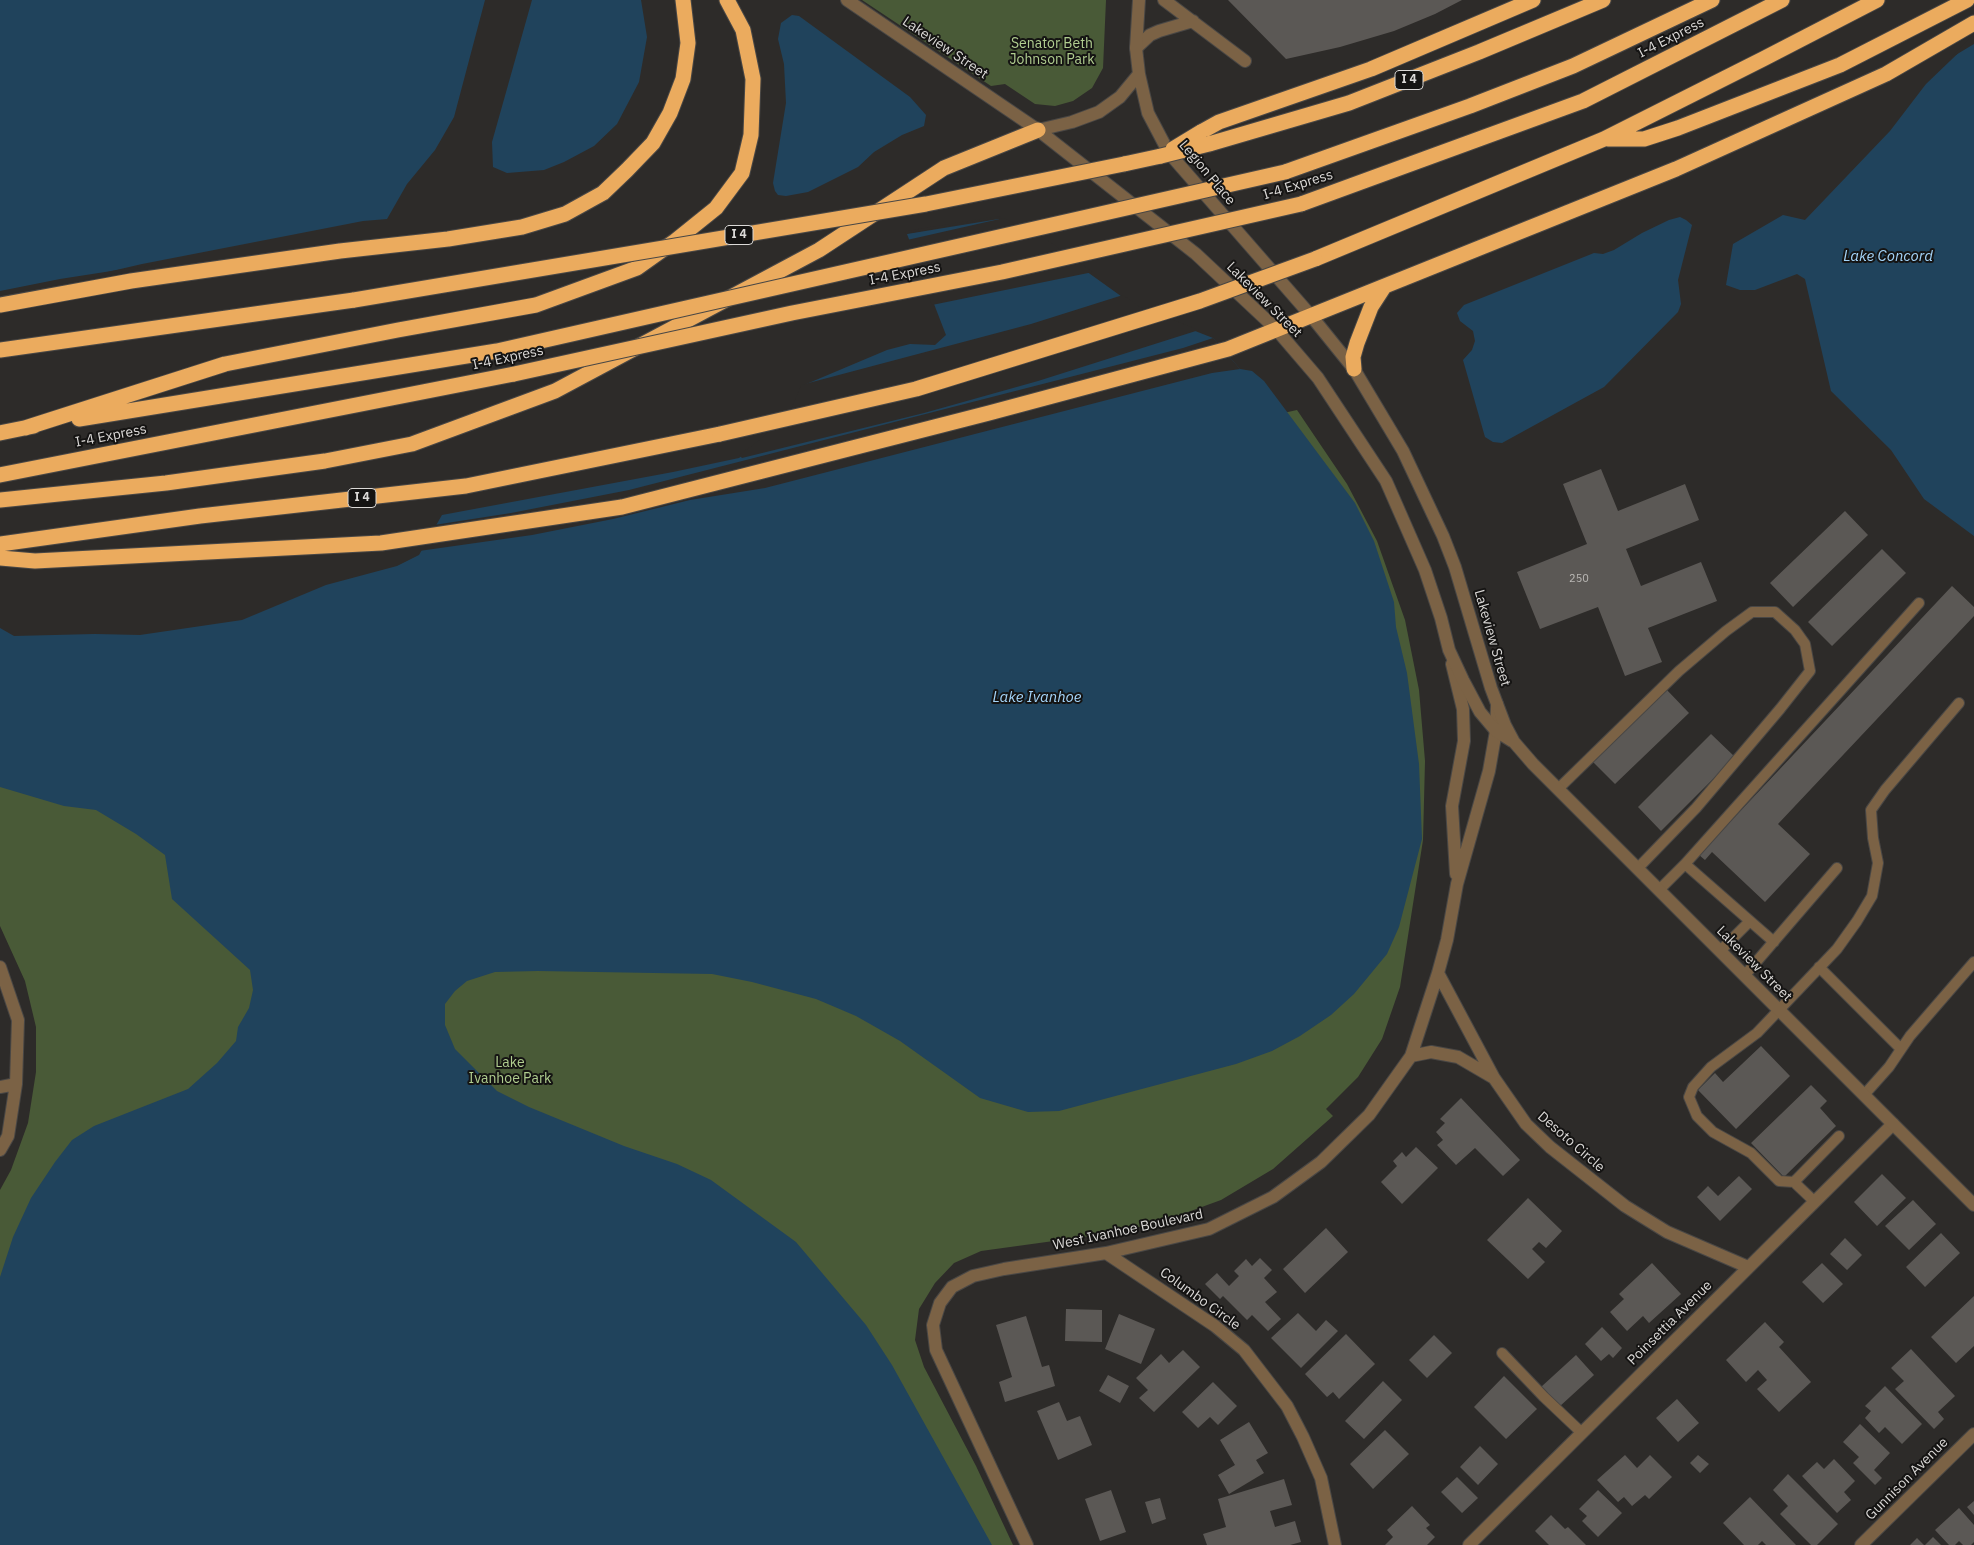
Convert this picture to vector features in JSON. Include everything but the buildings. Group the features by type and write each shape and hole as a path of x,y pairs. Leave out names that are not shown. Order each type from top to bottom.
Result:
{"highway":[{"path":"0,305 131,282 522,227 565,214 602,193 653,143 670,113 683,79 688,43 683,0"},
{"path":"25,428 225,364 536,304 637,268 675,242 716,208 742,173 751,135 753,79 743,30 727,0"},
{"path":"1205,138 1219,122 1372,69 1533,0"},
{"name":"I 4","path":"0,350 354,300 926,204 1161,156 1205,138 1349,103 1479,52 1603,0"},
{"name":"I-4 Express","path":"0,433 497,350 1285,172 1470,106 1573,66 1712,0"},
{"name":"I-4 Express","path":"0,475 514,374 792,313 1002,272 1301,204 1583,102 1782,0"},
{"name":"I 4","path":"0,544 200,516 466,486 720,434 916,389 1200,302 1315,259 1604,139 1877,0"},
{"path":"1604,139 1644,139 1678,128 1840,65 1967,0"},
{"path":"0,558 35,561 381,544 622,507 989,413 1228,349 1676,170 1891,71 1974,23"},
{"path":"0,500 166,483 325,461 422,441 555,391 819,250 944,168 1038,130"},
{"path":"1354,369 1353,357 1361,332 1371,307 1384,287"}],"street":[{"name":"Lakeview Street","path":"847,0 1038,130 1196,254 1276,329 1318,378 1386,482 1425,570 1442,618 1449,650 1480,712 1496,731 1514,742 1558,789 1974,1205"},
{"name":"Legion Place","path":"1139,0 1136,48 1139,74 1148,113 1169,153 1266,265"},
{"path":"1164,0 1245,61"},
{"path":"1136,48 1150,35 1193,21"},
{"path":"1038,130 1072,122 1099,112 1120,97 1139,74"},
{"name":"Lakeview Street","path":"1266,265 1312,317 1354,369 1403,451 1443,536 1465,597 1496,704 1514,742"},
{"name":"West Ivanhoe Boulevard","path":"1449,650 1463,709 1464,741 1452,806 1457,884"},
{"name":"West Ivanhoe Boulevard","path":"1027,1545 936,1350 933,1326 940,1303 952,1287 973,1276 1106,1252 1209,1229 1273,1197 1320,1162 1369,1115 1411,1056 1438,973 1447,940 1457,884 1489,771 1496,731 1496,704"},
{"path":"0,967 18,1020 16,1084 8,1136 0,1150"},
{"name":"Desoto Circle","path":"1438,973 1494,1078 1526,1124 1550,1148 1617,1201 1667,1232 1748,1267"},
{"path":"1411,1056 1431,1052 1458,1057 1494,1078"},
{"path":"0,1087 16,1084"},
{"name":"Poinsettia Avenue","path":"1469,1545 1893,1124"},
{"name":"Columbo Circle","path":"1106,1252 1215,1326 1244,1350 1287,1406 1303,1438 1321,1478 1335,1545"},
{"name":"Gunnison Avenue","path":"1861,1545 1974,1434"}],"lane":[{"path":"1659,890 1919,603"},
{"path":"1558,789 1679,672 1726,631 1752,612 1775,612 1795,630 1805,644 1810,671 1696,808 1638,868"},
{"path":"1814,1201 1794,1182 1779,1180 1751,1153 1713,1132 1697,1116 1689,1097 1693,1088 1711,1067 1756,1033 1837,949 1858,921 1872,896 1878,863 1873,838 1871,810 1885,790 1959,703"},
{"path":"1684,864 1774,942"},
{"path":"1744,976 1837,868"},
{"path":"1720,951 1750,921"},
{"path":"1864,1095 1889,1068 1910,1036 1974,962"},
{"path":"1819,966 1901,1049"},
{"path":"1794,1182 1839,1136"},
{"path":"1502,1354 1582,1433"}],"green space":[{"name":"Senator Beth Johnson Park","path":"862,0 1106,0 1103,68 1092,88 1073,101 1055,106 1035,104 1005,84 991,86"},
{"name":"Lake Ivanhoe","path":"1297,410 1347,484 1377,541 1405,620 1419,690 1425,761 1423,840 1400,987 1382,1039 1358,1077 1326,1109 1333,1116 1273,1169 1221,1200 1166,1220 1119,1232 981,1251 954,1263 935,1283 919,1309 915,1340 924,1367 976,1466 1013,1545 0,1545 0,1190 11,1170 28,1123 36,1072 36,1027 25,981 0,926 0,699"}],"water":[{"path":"0,0 485,0 454,117 435,150 407,184 387,219 363,221 142,264 60,283 0,308"},
{"path":"532,0 641,0 647,37 639,82 617,124 594,146 564,162 544,170 507,173 493,167 492,142"},
{"path":"792,15 799,16 910,97 926,115 924,126 902,135 874,152 858,167 808,192 786,196 778,195 773,183 786,103 784,64 778,39 781,23"},
{"name":"Lake Concord","path":"1974,38 1974,536 1924,499 1891,450 1831,391 1805,279 1797,274 1755,290 1740,290 1726,285 1733,244 1783,215 1805,220 1890,131 1926,84"},
{"path":"1680,217 1692,225 1678,280 1681,304 1678,312 1604,387 1502,443 1493,442 1485,437 1463,360 1472,350 1475,341 1473,331 1460,321 1457,313 1464,305 1594,253 1603,254 1614,250 1642,233 1669,220"},
{"name":"Lake Ivanhoe","path":"999,219 1044,241 1139,309 1213,338 1240,369 1252,371 1264,381 1355,503 1374,541 1394,602 1396,627 1407,673 1419,764 1422,839 1399,927 1387,954 1354,994 1331,1015 1300,1036 1272,1051 1236,1064 1059,1111 1028,1112 980,1098 900,1041 856,1016 816,999 752,982 712,974 495,972 467,981 455,991 445,1004 445,1025 455,1049 497,1091 529,1107 624,1146 677,1164 711,1180 796,1242 866,1325 892,1365 992,1545 0,1545 0,1277 13,1237 31,1198 72,1140 94,1126 188,1089 217,1063 236,1041 238,1027 249,1008 253,990 250,970 172,899 165,855 136,834 96,810 64,806 0,787 0,628 14,636 140,635 242,620 326,585 397,566 419,555 442,515 739,458 763,440 793,410 804,385 887,350 910,344 935,345 946,335 907,234"}],"pier":[{"path":"1972,36 1974,36 1974,44 1949,59"},
{"path":"1001,217 904,234 906,231"},
{"path":"1004,218 1046,239 1093,272 932,305 907,240"},
{"path":"163,263 61,285 0,311 0,291 60,279"},
{"path":"1123,295 1140,307 1199,330 1038,381 924,413 742,458 739,455 762,438 791,409 801,385 1031,324"},
{"path":"1213,338 1240,369 1212,373 765,488 690,500 613,519 532,535 419,551 434,525 511,513 629,490 1183,348"}],"park label":[{"name":"Lake Ivanhoe Park","path":"510,1072"}]}
